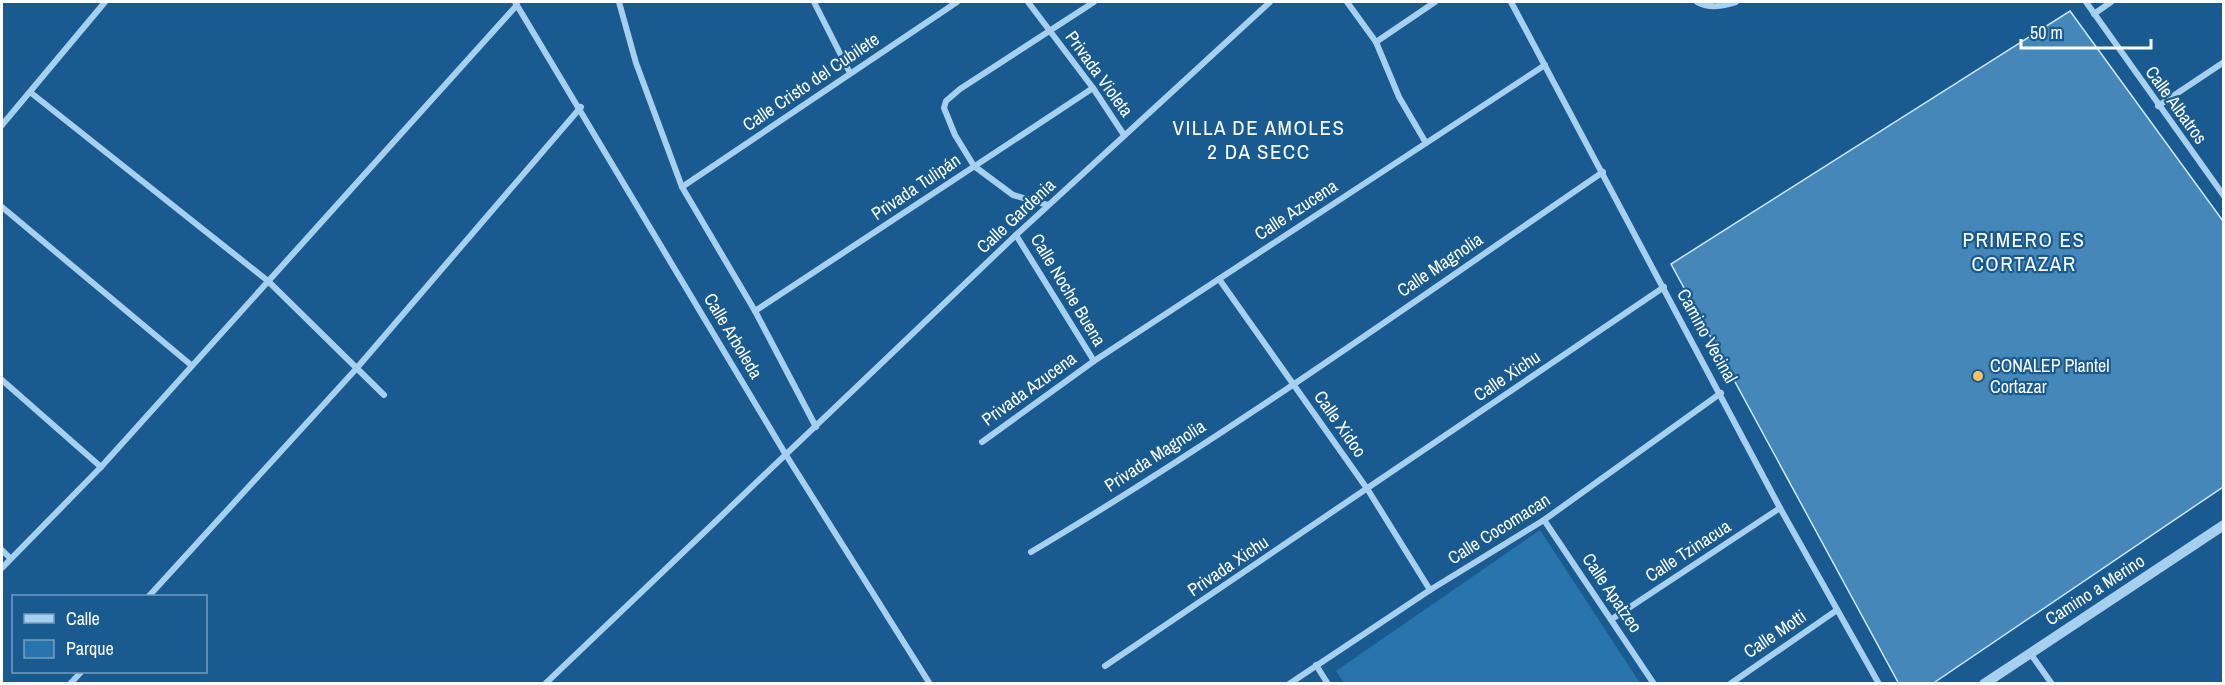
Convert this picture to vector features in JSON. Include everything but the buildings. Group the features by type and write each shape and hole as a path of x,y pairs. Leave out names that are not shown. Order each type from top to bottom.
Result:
{"street":[{"path":"2,125 105,2"},
{"path":"619,2 636,63 682,188 756,311 816,427"},
{"path":"814,2 850,73"},
{"name":"Privada Violeta","path":"1028,2 1093,88 1124,135"},
{"name":"Privada Violeta","path":"974,166 955,135 944,108 946,101 960,89 1094,2"},
{"name":"Calle Gardenia","path":"545,684 1048,205 1270,2"},
{"path":"1347,2 1376,42 1399,97 1426,143"},
{"path":"1376,42 1435,2"},
{"name":"Camino Vecinal","path":"1511,2 1604,172 1780,508 1880,684"},
{"path":"1697,2 1704,6 1719,7 1736,2"},
{"name":"Calle Albatros","path":"2086,2 2223,196"},
{"path":"2094,14 2111,2"},
{"path":"2,567 101,467 516,3"},
{"name":"Calle Arboleda","path":"516,3 581,107 786,455 930,684"},
{"name":"Calle Cristo del Cubilete","path":"682,188 953,3"},
{"path":"2158,106 2223,62"},
{"name":"Calle Azucena","path":"1094,361 1545,65"},
{"name":"Privada Tulipán","path":"756,311 1093,88"},
{"path":"30,92 267,281 384,395"},
{"path":"151,595 356,369 581,107"},
{"path":"974,166 1013,195 1048,205"},
{"name":"Calle Magnolia","path":"1293,383 1604,172"},
{"path":"2,207 191,364"},
{"name":"Calle Noche Buena","path":"1017,235 1094,361"},
{"name":"Calle Xidoo","path":"1219,279 1368,490 1430,590"},
{"name":"Calle Xichu","path":"1368,490 1664,287"},
{"name":"Privada Azucena","path":"982,442 1094,361"},
{"path":"2,380 101,467"},
{"name":"Privada Magnolia","path":"1031,552 1089,518 1293,383"},
{"name":"Calle Cocomacan","path":"1289,684 1430,590 1544,520 1721,393"},
{"name":"Privada Xichu","path":"1105,666 1368,490"},
{"name":"Calle Tzinacua","path":"1612,619 1780,508"},
{"name":"Calle Apatzeo","path":"1544,520 1654,684"},
{"name":"Camino a Merino","path":"1984,684 2223,526"},
{"path":"2,550 10,558"},
{"name":"Calle Motti","path":"1730,684 1837,610"},
{"path":"2030,653 2052,684"},
{"path":"1316,665 1328,684"}],"green space":[{"path":"1540,530 1640,683 1344,683 1336,671"}],"place":[{"name":"CONALEP Plantel Cortazar","path":"1978,376"}],"district":[{"name":"VILLA DE AMOLES 2 DA SECC","path":"1259,140"},
{"name":"PRIMERO ES CORTAZAR","path":"2024,252"}]}
